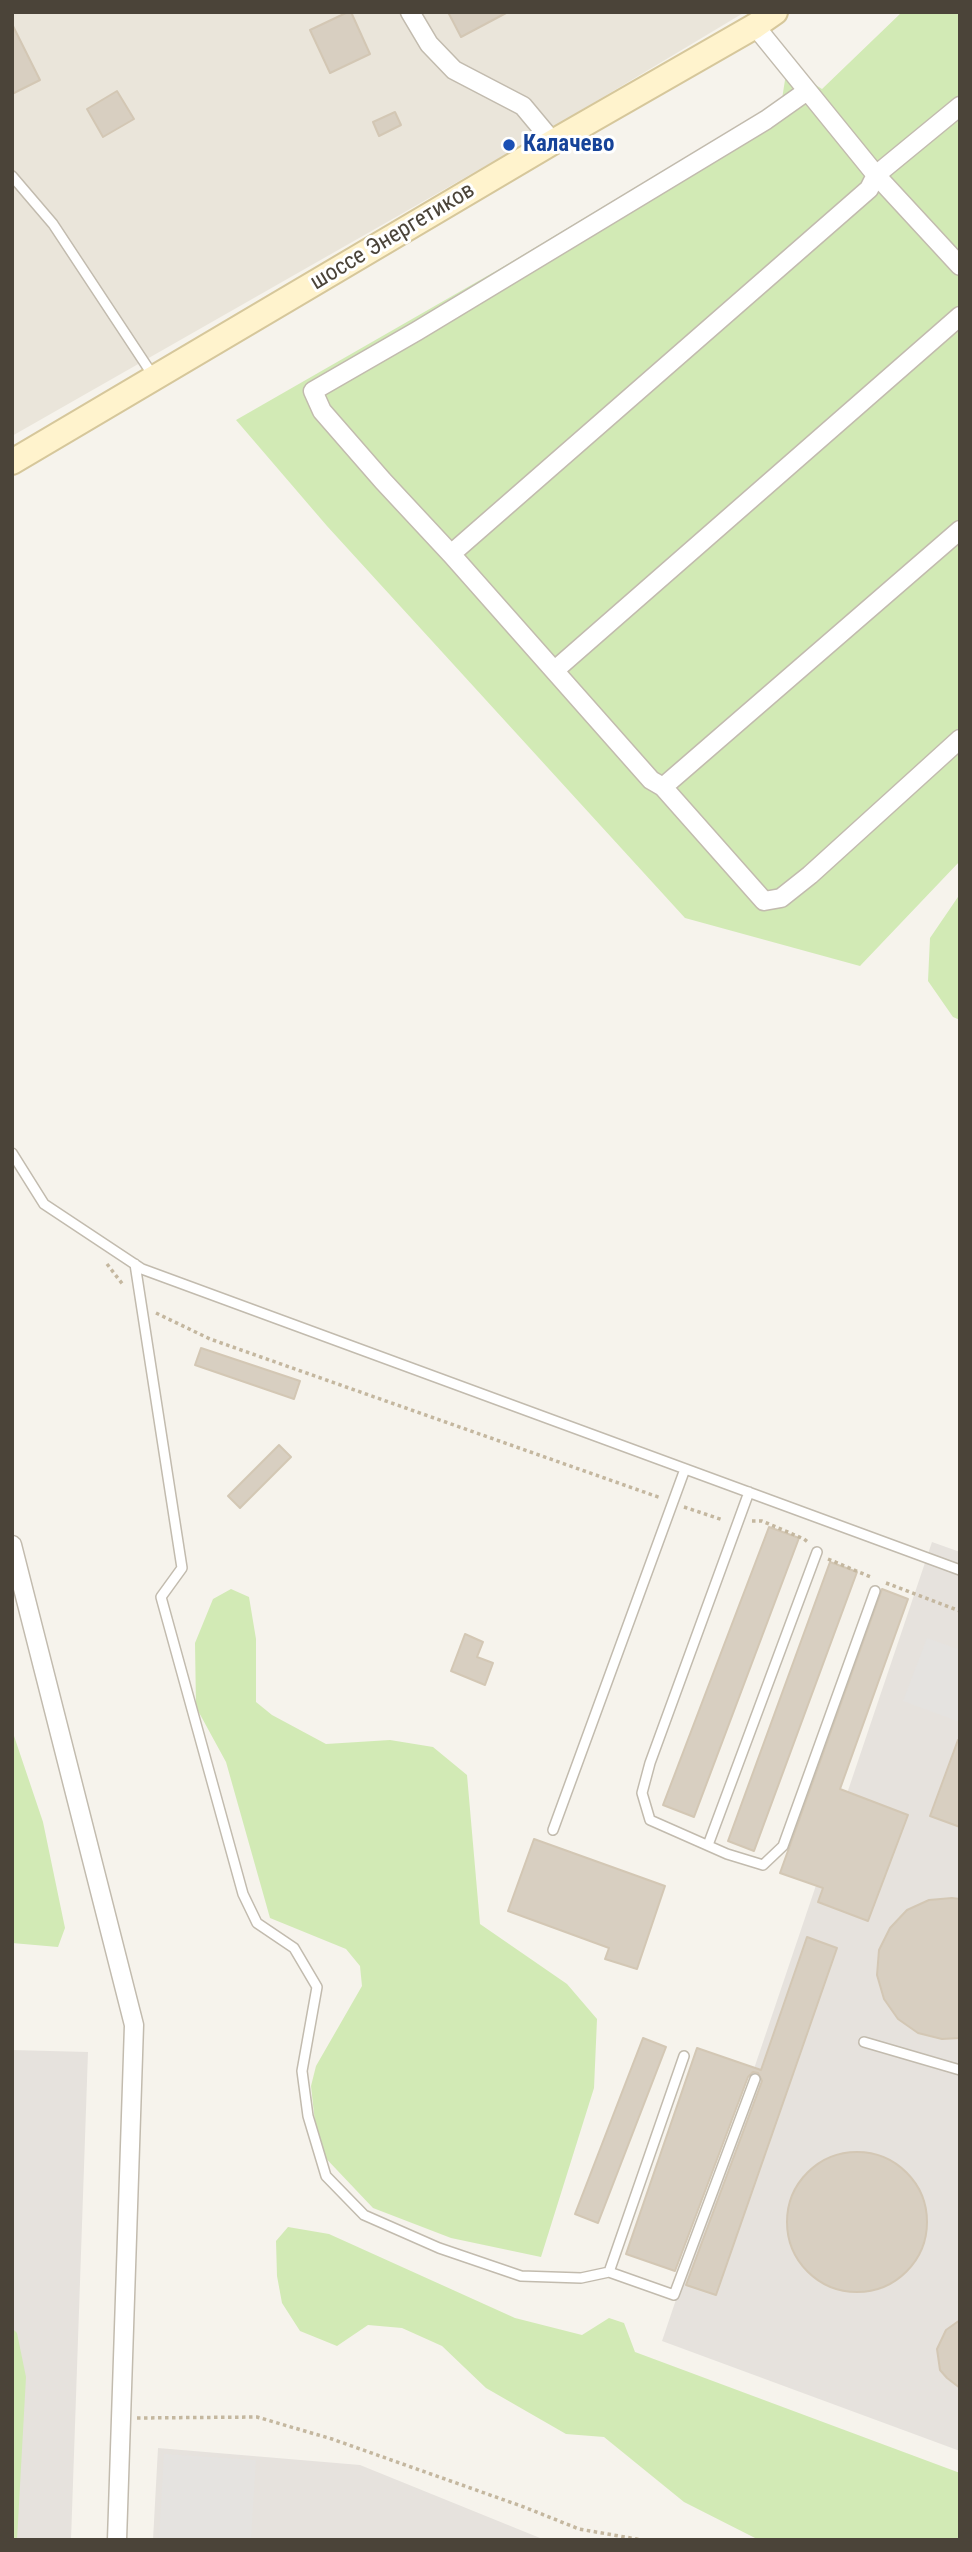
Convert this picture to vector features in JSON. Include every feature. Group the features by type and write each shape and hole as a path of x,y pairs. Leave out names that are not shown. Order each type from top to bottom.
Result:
{"main road":[{"name":"шоссе Энергетиков","path":"12,462 765,19"}],"street":[{"path":"410,12 429,44 454,70 523,106 552,142"},
{"path":"765,19 807,90 876,175 960,266"},
{"path":"807,90 743,134 313,391 322,411 651,780 663,787 764,901 781,898 810,875 960,739"},
{"path":"451,554 869,189 876,175 960,106"},
{"path":"555,670 960,316"},
{"path":"663,787 960,530"},
{"path":"12,1545 134,2025 117,2540"}],"lane":[{"path":"12,176 53,225 155,379"},
{"path":"12,1153 44,1204 142,1269 960,1570"},
{"path":"135,1264 182,1568 162,1597 243,1894 257,1923 294,1948 317,1987 302,2071 308,2116 327,2176 365,2215 462,2256 521,2276 581,2278 609,2272 674,2295 755,2079"},
{"path":"553,1830 685,1469"},
{"path":"750,1492 650,1763 642,1793 650,1820 727,1854 763,1865 783,1846 875,1591"},
{"path":"708,1845 817,1552"},
{"path":"864,2042 960,2070"},
{"path":"609,2272 684,2056"}],"path":[{"path":"102,1257 141,1305 210,1339 725,1521 762,1521 804,1539 822,1556 960,1611"},
{"path":"121,2418 257,2417 332,2439 579,2529 642,2540"}],"shaded area":[{"name":"Калачево","path":"12,12 745,12 545,132 12,436"},
{"path":"932,1542 960,1552 960,2451 662,2341"},
{"path":"927,1638 960,1650 960,1722 903,1701"},
{"path":"12,2050 88,2052 71,2540 12,2540"},
{"path":"158,2448 360,2465 545,2540 153,2540"},
{"path":"164,2454 256,2460 251,2540 159,2540"}],"green space":[{"path":"902,12 960,12 960,861 860,966 685,918 327,526 236,420 501,268 782,99 785,80 797,73 822,89"},
{"path":"960,894 960,1020 953,1017 928,981 930,938"},
{"path":"231,1589 249,1597 256,1639 256,1702 272,1715 326,1744 390,1740 433,1747 467,1775 480,1924 567,1984 597,2019 594,2088 541,2257 451,2238 373,2208 318,2150 311,2086 316,2066 362,1986 360,1966 346,1949 270,1918 226,1762 196,1707 195,1643 213,1599"},
{"path":"12,1730 43,1822 65,1928 58,1947 12,1943"},
{"path":"288,2227 329,2234 515,2318 582,2335 609,2318 624,2323 635,2352 960,2473 960,2540 759,2540 684,2502 604,2437 566,2434 486,2388 442,2346 402,2328 368,2325 337,2346 300,2331 282,2303 277,2276 276,2241"},
{"path":"12,2328 17,2333 26,2377 17,2540 12,2540"}],"building":[{"path":"351,12 370,54 330,73 310,30"},
{"path":"448,12 508,12 461,37"},
{"path":"12,24 40,80 12,94"},
{"path":"117,91 134,119 103,137 87,109"},
{"path":"395,112 401,125 379,136 373,122"},
{"path":"201,1348 300,1381 294,1399 195,1365"},
{"path":"279,1445 291,1457 240,1508 228,1496"},
{"path":"769,1527 799,1538 694,1817 663,1805"},
{"path":"830,1562 857,1572 754,1851 728,1841"},
{"path":"882,1589 908,1599 840,1789 908,1815 868,1921 818,1902 823,1888 780,1873"},
{"path":"465,1634 483,1642 477,1657 493,1663 485,1685 451,1671"},
{"path":"958,1740 960,1741 960,1827 930,1816"},
{"path":"534,1839 665,1886 637,1969 605,1959 609,1948 508,1911"},
{"path":"960,1899 960,2038 942,2039 918,2033 898,2019 884,1999 877,1975 879,1950 890,1928 907,1910 929,1900"},
{"path":"807,1937 837,1948 716,2295 686,2285 762,2081 758,2073 753,2072 748,2077 675,2271 626,2254 697,2048 761,2070"},
{"path":"643,2038 666,2047 598,2223 575,2214"},
{"path":"857,2152 884,2157 907,2172 922,2195 927,2222 922,2249 907,2272 884,2287 857,2292 830,2287 807,2272 792,2249 787,2222 792,2195 807,2172 830,2157"},
{"path":"960,2320 960,2388 940,2370 937,2349 946,2330"}],"place":[{"name":"Калачево","path":"509,145"}]}
